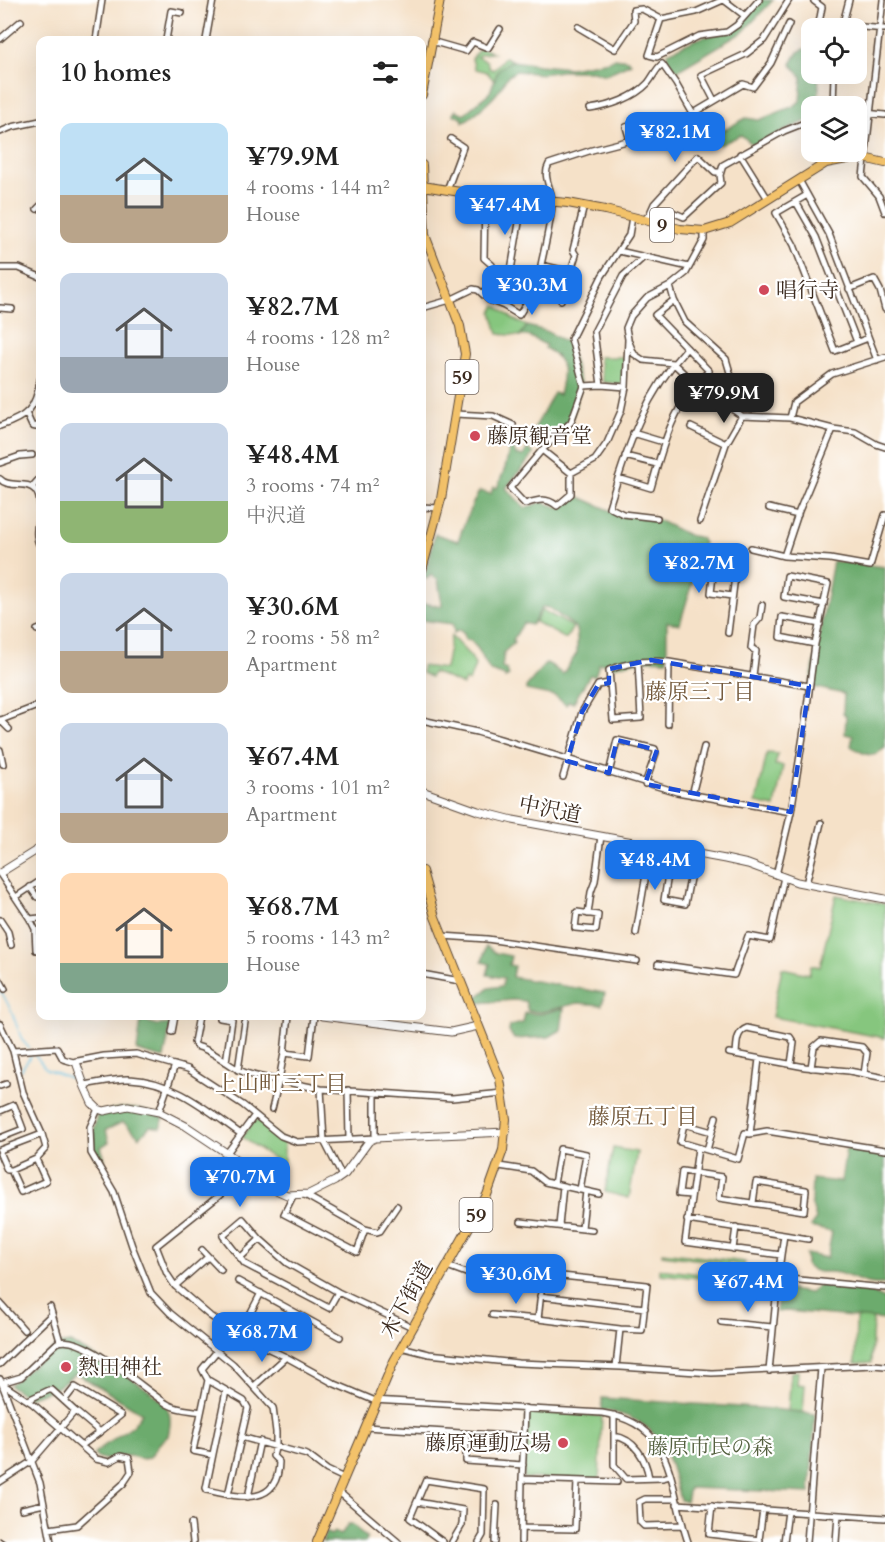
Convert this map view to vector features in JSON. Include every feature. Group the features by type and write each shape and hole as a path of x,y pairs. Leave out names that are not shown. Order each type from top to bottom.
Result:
{"main road":[{"path":"426,70 440,0"},
{"name":"9","path":"867,159 885,163"},
{"name":"9","path":"426,182 447,190 485,196 553,201 632,217 647,217 680,229 704,231 730,223 830,162"},
{"name":"59","path":"426,250 450,300 465,348 456,414 438,508 426,554"},
{"name":"木下街道","path":"317,1542 401,1347 487,1195 499,1166 506,1132 503,1093 495,1064 442,936 426,884"}],"street":[{"path":"97,36 102,0"},
{"path":"207,36 213,0"},
{"path":"579,27 615,49 634,21 633,10 642,9 661,19 696,12 724,0 745,16"},
{"path":"661,19 649,55 657,57 699,36 727,32 737,25 759,0"},
{"path":"714,100 701,75 746,54 764,40 789,0"},
{"path":"844,18 849,0"},
{"path":"867,132 882,29 883,0"},
{"path":"814,1 822,7 820,18"},
{"path":"167,36 171,11 182,12"},
{"path":"0,39 21,21"},
{"path":"571,272 541,265 553,201 546,176 549,164 662,132 743,84 753,87 771,63 789,24"},
{"path":"867,28 882,29"},
{"path":"431,41 466,51 473,42 488,48 500,29"},
{"path":"590,109 606,106 632,95 647,84 662,64 693,114"},
{"path":"869,114 885,116"},
{"path":"630,140 626,127 645,121"},
{"path":"0,132 36,122"},
{"path":"647,217 663,209 684,217 721,183 720,172 723,165 784,131 801,124"},
{"path":"447,190 463,147 452,139"},
{"path":"740,154 768,199"},
{"path":"647,217 654,204 698,156 715,172 720,172"},
{"path":"864,162 863,177 879,196 885,212"},
{"path":"799,180 829,234 877,360"},
{"path":"807,195 776,213 794,245 835,351 868,338"},
{"path":"485,196 484,258 492,265 491,287"},
{"path":"510,276 523,199"},
{"path":"796,202 816,237 857,342"},
{"path":"561,300 576,255 573,250 584,206"},
{"path":"572,473 571,494 557,506 550,501 540,499 525,504 510,488 542,450 571,422 584,386 571,339 602,276 629,235 632,217"},
{"path":"704,231 704,240 686,273 670,286 647,298 631,316 626,328 634,354 643,360 673,363 695,384 742,416 790,418 855,432 885,447"},
{"path":"619,251 689,267"},
{"path":"601,385 594,332 623,276 644,258"},
{"path":"0,268 19,268 36,274"},
{"path":"849,289 874,279 880,290 885,309"},
{"path":"670,286 685,322 726,360 731,376"},
{"path":"426,307 450,300 473,289 519,315 532,294 524,289"},
{"path":"618,478 651,488 671,421 695,384 709,371 655,315 674,300"},
{"path":"0,308 12,309"},
{"path":"572,473 595,460 607,443 621,411 626,387 628,339"},
{"path":"657,518 623,514 609,507 633,433 650,398 673,363 687,348"},
{"path":"790,418 794,402 832,375 885,357"},
{"path":"584,386 626,387"},
{"path":"0,426 24,416 36,402"},
{"path":"26,413 32,426 36,427"},
{"path":"456,414 493,416 513,425"},
{"path":"700,521 726,444 742,416"},
{"path":"692,427 726,444"},
{"path":"784,556 833,429"},
{"path":"633,433 663,442"},
{"path":"542,450 572,473"},
{"path":"0,463 20,456 32,455"},
{"path":"625,456 657,464"},
{"path":"1,483 32,488 36,491"},
{"path":"32,488 36,483"},
{"path":"426,507 438,508"},
{"path":"769,508 798,515"},
{"path":"751,548 784,556 830,559 870,566 885,515"},
{"path":"728,633 737,560 714,557 711,593 732,596"},
{"path":"776,874 791,812 815,644 820,624 824,604 828,584 787,576 784,597 824,604"},
{"path":"753,676 756,651 751,648 754,625 760,618 762,605"},
{"path":"815,644 780,637 782,617 820,624"},
{"path":"639,662 641,718 613,720 608,667 651,660 809,686"},
{"path":"668,724 669,662"},
{"path":"562,777 582,712 598,685 609,683"},
{"path":"9,729 0,720 36,706"},
{"path":"426,721 477,732 645,784 692,795 791,812"},
{"path":"609,773 617,740 655,749 656,753 645,784"},
{"path":"692,795 704,747"},
{"path":"0,750 3,764"},
{"name":"中沢道","path":"426,792 478,811 748,864 806,884 885,899"},
{"path":"806,884 821,822"},
{"path":"588,914 601,836"},
{"path":"636,933 651,845"},
{"path":"672,849 664,900 685,904 695,853"},
{"path":"36,851 0,874 30,919 36,932"},
{"path":"658,964 734,975 747,936 770,940 784,878"},
{"path":"16,897 36,883"},
{"path":"30,887 36,896"},
{"path":"577,912 588,914 598,915 596,930 575,928 577,912"},
{"path":"30,919 36,918"},
{"path":"0,920 8,932 11,945"},
{"path":"442,936 487,939 638,960"},
{"path":"426,975 460,981"},
{"path":"0,980 5,989"},
{"path":"172,1032 174,1020"},
{"path":"198,1020 194,1043 238,1070 254,1076 321,1089 452,1098 503,1093"},
{"path":"226,1062 232,1020"},
{"path":"272,1109 284,1053 288,1020"},
{"path":"284,1053 309,1056 314,1020"},
{"path":"354,1020 451,1032 478,1026"},
{"path":"238,1070 245,1022"},
{"path":"0,1024 12,1051 23,1092 46,1148 36,1159 11,1170"},
{"path":"790,1064 794,1043 790,1037 747,1028 738,1034 732,1053 811,1068 885,1077"},
{"path":"811,1068 814,1047 821,1041 862,1047 867,1053 864,1074"},
{"path":"12,1051 57,1048 63,1059 76,1062 104,1056 136,1054 175,1065 194,1072 255,1115 270,1129 297,1142 506,1132"},
{"path":"750,1134 759,1059"},
{"path":"76,1062 84,1086 92,1103 98,1109 104,1111 128,1106 159,1113 186,1126 243,1164 276,1190 293,1196 304,1194 342,1176 369,1141 375,1138"},
{"path":"159,1113 175,1065"},
{"path":"84,1086 129,1078 168,1086 189,1097 241,1134"},
{"path":"321,1089 324,1141 342,1176"},
{"path":"348,1090 349,1139"},
{"path":"375,1092 375,1138"},
{"path":"0,1111 14,1105 23,1129 0,1138"},
{"path":"98,1109 90,1127 94,1160 114,1192 151,1293 165,1309 232,1364 273,1408 276,1445 273,1456 279,1462 277,1477 264,1493 248,1497 228,1495 206,1488 225,1390"},
{"path":"227,1153 255,1115"},
{"path":"707,1150 716,1117"},
{"path":"712,1132 684,1124 680,1142 738,1159 745,1133 767,1131 885,1149"},
{"path":"36,1159 46,1181 21,1192 11,1170 7,1170 0,1152 42,1134"},
{"path":"698,1148 684,1242 781,1255"},
{"path":"554,1184 560,1149 586,1154 582,1228"},
{"path":"243,1164 220,1195 156,1246 167,1274 175,1286 199,1307 238,1335 286,1357 335,1384 373,1400 614,1415 636,1424 653,1438 664,1453 688,1542"},
{"path":"499,1166 531,1171 545,1182 599,1194"},
{"path":"691,1195 679,1194 681,1173 694,1172 722,1177 719,1198 804,1211 806,1190 756,1182 753,1203"},
{"path":"559,1226 563,1186"},
{"path":"304,1194 365,1229 377,1232 397,1206"},
{"path":"293,1196 284,1214 357,1252 365,1229"},
{"path":"338,1292 329,1308 245,1264 223,1236 243,1219 260,1239 287,1263 338,1292 412,1327"},
{"path":"687,1220 807,1239"},
{"path":"521,1222 592,1230"},
{"path":"733,1249 736,1227"},
{"path":"769,1371 772,1327 784,1235"},
{"path":"240,1258 260,1239"},
{"path":"202,1250 221,1270"},
{"path":"175,1286 208,1257"},
{"path":"447,1266 466,1273 542,1282"},
{"path":"492,1315 642,1330 647,1286 543,1274 537,1319"},
{"path":"778,1278 885,1288"},
{"path":"238,1281 340,1337"},
{"path":"238,1335 261,1293"},
{"path":"540,1296 645,1308"},
{"path":"0,1303 24,1330"},
{"path":"50,1307 60,1341"},
{"path":"0,1364 51,1315"},
{"path":"721,1322 772,1327"},
{"path":"616,1366 620,1329"},
{"path":"1,1381 21,1377 60,1341 72,1342 103,1359 170,1406 201,1412"},
{"path":"401,1347 429,1354 518,1363 616,1366 712,1373 885,1366"},
{"path":"217,1352 202,1369 208,1380 247,1404 248,1408 228,1495"},
{"path":"254,1386 286,1357"},
{"path":"807,1542 821,1368"},
{"path":"208,1380 193,1451 212,1455"},
{"path":"1,1381 61,1427 96,1459 110,1462 124,1455 129,1458 131,1472 123,1484 77,1525 49,1530"},
{"path":"1,1381 40,1484 51,1542"},
{"path":"64,1401 75,1387 121,1415 81,1446"},
{"path":"28,1400 52,1390 99,1432"},
{"path":"521,1542 525,1408"},
{"path":"0,1482 32,1461 75,1411"},
{"path":"614,1415 614,1465 626,1479 670,1476"},
{"path":"366,1427 524,1437"},
{"path":"466,1434 466,1461 523,1465"},
{"path":"614,1436 622,1437 638,1450 647,1466 650,1478"},
{"path":"241,1437 307,1455 327,1470 344,1478"},
{"path":"248,1497 260,1441"},
{"path":"522,1479 617,1482"},
{"path":"443,1542 410,1518 426,1480 484,1489 483,1535 479,1542"},
{"path":"521,1528 575,1529 577,1481"},
{"path":"339,1491 398,1542"},
{"path":"683,1525 644,1526 640,1522 639,1502 645,1499 885,1518"},
{"path":"417,1502 464,1510 462,1525 452,1542"},
{"path":"22,1509 44,1504"},
{"path":"495,1542 497,1505"},
{"path":"712,1506 709,1534 759,1541 763,1509"},
{"path":"784,1542 788,1511"},
{"path":"836,1542 838,1515"},
{"path":"191,1524 193,1542"},
{"path":"430,1542 434,1536"}],"highlighted area":[{"path":"651,660 809,686 791,812 645,784 657,750 617,740 609,773 567,761 582,712 598,685 609,683 609,669"}],"green space":[{"path":"762,0 773,0 743,32 677,71 667,58 668,52 697,39 736,28"},
{"path":"482,48 493,53 481,54 477,57 487,61 489,68 493,70 505,57 513,61 507,63 495,82 487,72 475,69 472,59"},
{"path":"801,50 801,76 791,64"},
{"path":"615,58 628,60 631,63 605,75 593,71 561,71 541,74 516,71 506,78 500,90 491,100 466,120 463,122 463,119 453,114 456,110 464,114 490,92 498,70 507,63 513,61 570,68"},
{"path":"801,84 819,84 818,96 801,96 801,123 753,145 741,135 720,145 715,142 716,134 746,118 759,120 794,106 800,101"},
{"path":"496,305 513,319 527,326 520,336 498,334 492,312"},
{"path":"527,326 546,331 568,343 581,385 571,422 545,441 533,431 554,393 559,395 563,374 560,362 552,352 545,348 546,345 528,336 520,336"},
{"path":"599,357 624,357 622,384 603,382"},
{"path":"511,443 516,455 523,456 527,449 533,453 506,488 525,508 542,502 561,508 575,495 616,513 656,519 688,535 701,538 704,543 680,624 667,622 667,660 647,660 613,667 606,663 599,664 595,676 590,675 573,703 569,701 566,705 555,696 526,690 546,663 563,674 577,653 575,627 549,608 543,607 531,625 523,623 513,640 514,643 504,652 502,668 507,670 509,676 505,678 505,676 490,671 478,649 470,640 465,640 464,634 459,630 454,633 453,624 426,621 426,604 442,606 438,580 431,575 426,579 435,534 458,541 478,494 480,491 491,494 493,487 497,488"},
{"path":"833,561 885,567 885,748 873,755 863,753 851,746 853,736 845,734 844,694 813,687 811,681"},
{"path":"542,610 573,627 566,639 535,622"},
{"path":"451,636 471,657 475,665 469,682 465,680 463,685 433,672 430,677 426,675 426,667 445,669"},
{"path":"767,753 778,754 775,765 783,766 775,807 756,803"},
{"path":"836,895 885,904 885,1038 772,1017 782,968 809,974 811,965 820,967"},
{"path":"486,946 496,953 511,956 509,965 514,966 512,977 605,993 602,1005 578,1003 541,1012 528,1011 525,1001 513,1000 475,1005 473,1000 489,988 502,986 504,978 487,975 490,964 482,962"},
{"path":"564,1008 561,1030 549,1037 514,1039 509,1031 510,1026 523,1023 525,1013 541,1014"},
{"path":"141,1020 157,1025 171,1024 164,1058 137,1051"},
{"path":"120,1108 140,1109 164,1118 160,1128 150,1126 140,1137 123,1122 106,1130 109,1142 101,1147 105,1159 97,1160 92,1142 98,1112"},
{"path":"258,1120 284,1141 284,1163 242,1137 254,1121"},
{"path":"613,1148 637,1152 629,1198 605,1192"},
{"path":"846,1148 885,1155 884,1284 866,1282 833,1272 818,1272 806,1266 806,1254 827,1258 832,1232 810,1227 816,1219 811,1202 812,1179 841,1182"},
{"path":"662,1252 745,1262 744,1266 728,1263 726,1274 723,1274 719,1280 660,1274 660,1269 718,1276 720,1262 662,1255"},
{"path":"780,1284 789,1290 810,1293 819,1285 864,1289 885,1299 885,1320 776,1312"},
{"path":"856,1317 873,1319 871,1363 855,1364"},
{"path":"70,1343 137,1382 161,1400 167,1408 170,1418 168,1436 150,1457 143,1459 121,1456 103,1459 93,1454 133,1425 142,1413 76,1373 54,1389 28,1398 9,1385 58,1345"},
{"path":"798,1371 797,1384 805,1385 803,1412 788,1411 791,1372"},
{"name":"藤原市民の森","path":"602,1398 815,1414 810,1493 689,1488 686,1502 680,1500 671,1466 658,1440 649,1429 637,1421 622,1414 602,1410"},
{"name":"藤原運動広場","path":"527,1411 602,1416 599,1480 524,1478"},
{"path":"348,1524 352,1524 367,1538 366,1542 322,1542 326,1532 331,1535 334,1532 341,1535"}],"waterway":[{"path":"0,989 22,1040 29,1048"},
{"path":"33,1052 46,1069 78,1081"},
{"path":"21,1070 33,1052"},
{"path":"20,1089 23,1098"}],"railway":[{"path":"0,1538 6,1542"}],"place":[{"name":"唱行寺","path":"764,290"},
{"name":"藤原観音堂","path":"475,436"},
{"name":"熱田神社","path":"66,1367"},
{"name":"藤原運動広場","path":"563,1443"}],"district":[{"name":"藤原三丁目","path":"700,692"},
{"name":"上山町三丁目","path":"281,1084"},
{"name":"藤原五丁目","path":"643,1117"}]}
